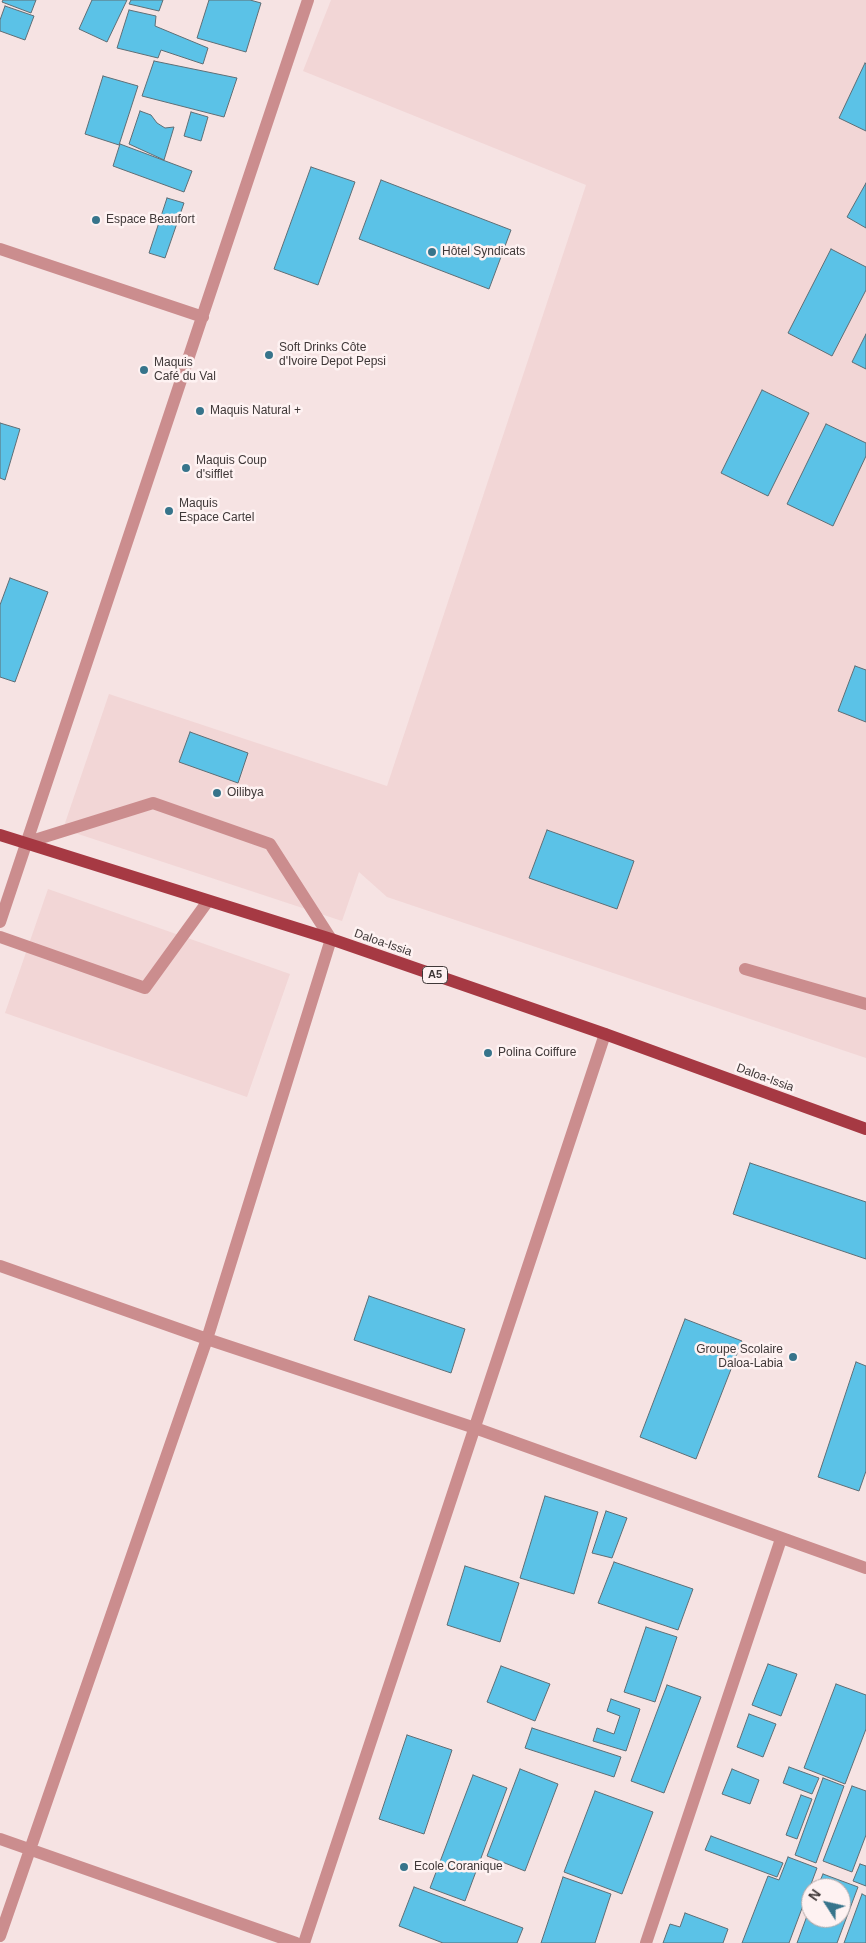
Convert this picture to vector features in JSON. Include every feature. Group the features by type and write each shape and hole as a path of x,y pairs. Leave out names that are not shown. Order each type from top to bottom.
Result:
{"main road":[{"name":"Daloa-Issia","path":"0,835 330,939 605,1034 866,1129"}],"street":[{"path":"0,922 308,0"},
{"path":"0,249 203,318"},
{"path":"0,1936 207,1339 330,939 270,844 153,803 25,843"},
{"path":"0,937 145,988 208,901"},
{"path":"745,969 866,1004"},
{"path":"304,1943 605,1034"},
{"path":"0,1266 207,1339 476,1428 866,1568"},
{"path":"646,1943 781,1539"},
{"path":"0,1839 296,1943"}],"shaded area":[{"path":"331,0 866,0 866,1058 387,897 359,872 342,921 63,829 109,694 387,786 586,185 303,71"},
{"path":"48,889 290,974 247,1097 5,1013"}],"building":[{"path":"3,0 36,0 31,13 2,2"},
{"path":"92,0 127,0 107,42 79,29"},
{"path":"131,0 163,0 159,11 129,4"},
{"path":"209,0 250,0 261,3 246,52 197,38"},
{"path":"5,6 34,16 25,40 0,31 0,20"},
{"path":"129,10 156,16 155,26 208,48 203,64 161,50 158,58 117,48"},
{"path":"154,61 237,78 224,117 142,96"},
{"path":"866,64 866,131 839,118"},
{"path":"103,76 138,86 119,145 85,134"},
{"path":"140,111 151,115 157,123 165,128 174,127 164,160 129,144"},
{"path":"191,112 208,117 201,141 184,136"},
{"path":"120,144 192,171 184,192 113,166"},
{"path":"311,167 355,182 318,285 274,269"},
{"path":"381,180 511,230 489,289 359,239"},
{"path":"866,183 866,228 847,217"},
{"path":"167,198 184,203 165,258 149,253"},
{"path":"831,249 866,267 866,290 832,356 788,333"},
{"path":"866,334 866,369 852,362"},
{"path":"762,390 809,413 768,496 721,473"},
{"path":"0,423 20,429 5,480 0,478"},
{"path":"826,424 866,443 866,456 833,526 787,504"},
{"path":"10,578 48,592 15,682 0,677 0,605"},
{"path":"855,666 866,670 866,722 838,711"},
{"path":"190,732 248,753 238,783 179,762"},
{"path":"547,830 634,861 617,909 529,878"},
{"path":"750,1163 866,1202 866,1259 733,1214"},
{"path":"369,1296 465,1329 451,1373 354,1340"},
{"path":"685,1319 742,1341 696,1459 640,1437"},
{"path":"856,1362 866,1366 866,1471 859,1491 818,1477"},
{"path":"545,1496 598,1512 574,1594 520,1578"},
{"path":"606,1511 627,1518 612,1558 592,1553"},
{"path":"614,1562 693,1589 678,1630 598,1603"},
{"path":"465,1566 519,1583 500,1642 447,1625"},
{"path":"646,1627 677,1637 655,1702 624,1692"},
{"path":"768,1664 797,1674 781,1716 752,1705"},
{"path":"501,1666 550,1684 535,1721 487,1702"},
{"path":"836,1684 866,1695 866,1729 845,1784 804,1768"},
{"path":"667,1685 701,1697 664,1793 631,1781"},
{"path":"611,1699 640,1709 626,1751 593,1741 597,1728 614,1734 620,1716 607,1711"},
{"path":"749,1714 776,1724 763,1757 737,1747"},
{"path":"532,1728 621,1757 614,1777 525,1748"},
{"path":"407,1735 452,1750 424,1834 379,1819"},
{"path":"789,1767 819,1778 812,1794 783,1783"},
{"path":"520,1769 558,1784 525,1871 487,1856"},
{"path":"732,1769 759,1780 750,1804 722,1794"},
{"path":"473,1775 507,1788 465,1901 430,1888"},
{"path":"823,1778 844,1786 816,1863 795,1855"},
{"path":"852,1786 866,1791 866,1835 852,1872 823,1861"},
{"path":"595,1791 653,1812 622,1894 564,1872"},
{"path":"801,1795 812,1799 797,1839 786,1835"},
{"path":"711,1836 783,1863 777,1877 705,1850"},
{"path":"788,1857 817,1868 813,1878 801,1878 801,1911 789,1943 742,1943 768,1876 779,1880"},
{"path":"860,1864 866,1866 866,1886 853,1881"},
{"path":"823,1874 834,1878 821,1878"},
{"path":"563,1877 611,1894 595,1943 541,1943"},
{"path":"851,1884 858,1887 851,1906"},
{"path":"414,1887 523,1928 517,1943 443,1943 399,1926"},
{"path":"862,1894 866,1896 866,1943 844,1943"},
{"path":"685,1913 728,1929 723,1943 663,1943 670,1924 680,1927"},
{"path":"803,1928 843,1928 837,1943 797,1943"}],"place":[{"name":"Espace Beaufort","path":"96,220"},
{"name":"Hôtel Syndicats","path":"432,252"},
{"name":"Soft Drinks Côte d'Ivoire Depot Pepsi","path":"269,355"},
{"name":"Maquis Café du Val","path":"144,370"},
{"name":"Maquis Natural +","path":"200,411"},
{"name":"Maquis Coup d'sifflet","path":"186,468"},
{"name":"Maquis Espace Cartel","path":"169,511"},
{"name":"Oilibya","path":"217,793"},
{"name":"Polina Coiffure","path":"488,1053"},
{"name":"Groupe Scolaire Daloa-Labia","path":"793,1357"},
{"name":"Ecole Coranique","path":"404,1867"}]}
